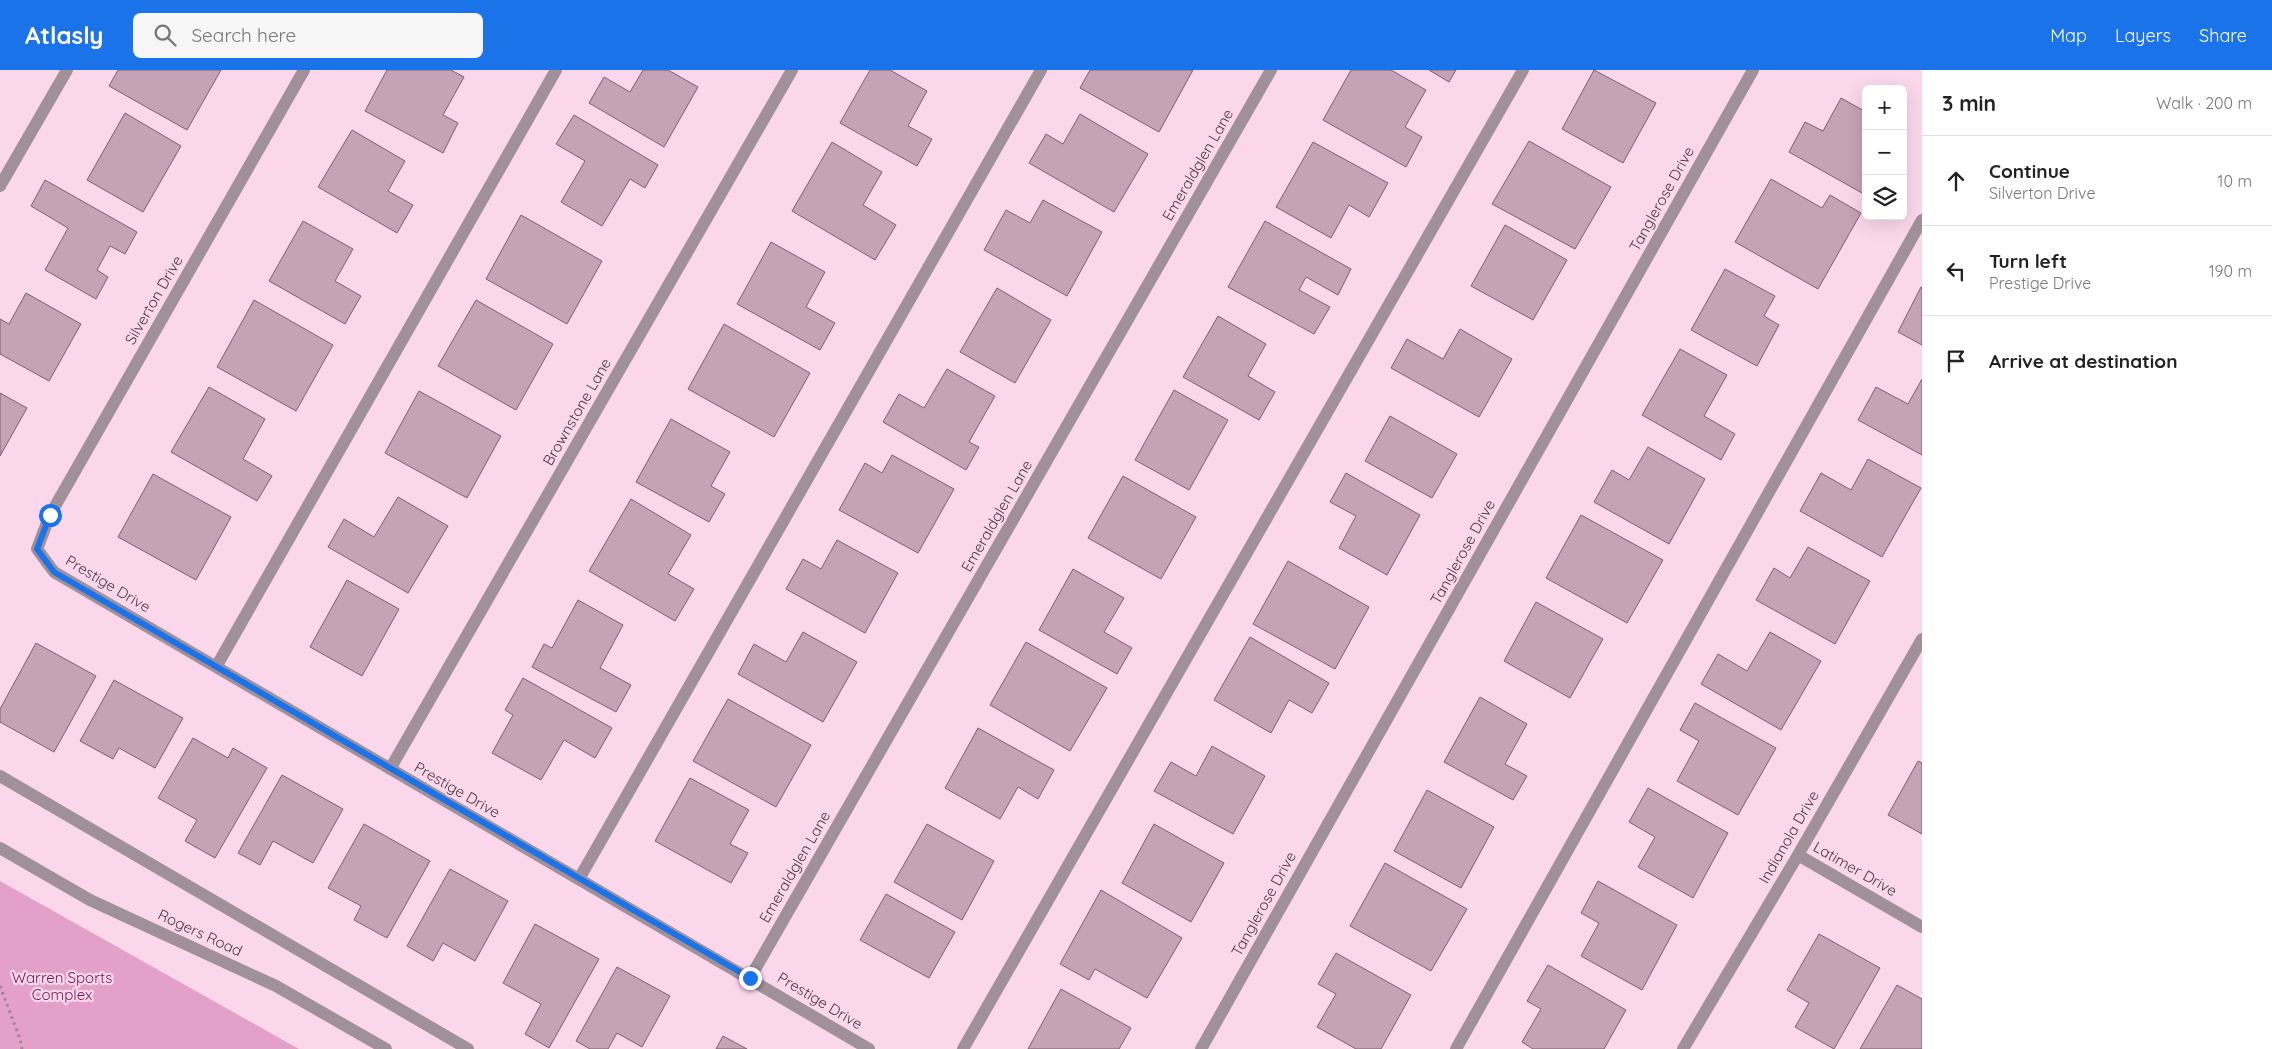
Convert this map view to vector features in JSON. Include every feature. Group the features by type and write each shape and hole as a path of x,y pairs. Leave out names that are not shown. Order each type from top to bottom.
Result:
{"street":[{"path":"0,186 67,70"},
{"path":"216,668 556,70"},
{"name":"Brownstone Lane","path":"390,769 792,70"},
{"path":"579,879 1041,70"},
{"name":"Emeraldglen Lane","path":"750,978 1271,70"},
{"path":"963,1049 1523,70"},
{"name":"Tanglerose Drive","path":"1203,1048 1753,70"},
{"name":"Silverton Drive","path":"37,549 50,515 299,72"},
{"path":"1456,1049 1922,220"},
{"name":"Prestige Drive","path":"37,549 54,572 869,1049"},
{"name":"Indianola Drive","path":"1682,1049 1918,655 1922,639"},
{"path":"0,776 468,1049"},
{"name":"Rogers Road","path":"0,848 90,900 276,986 386,1049"},
{"name":"Latimer Drive","path":"1798,855 1922,926"}],"path":[{"path":"0,986 22,1049"}],"green space":[{"name":"Warren Sports Complex","path":"0,881 299,1049 0,1049"}],"building":[{"path":"118,70 221,70 187,130 109,86"},
{"path":"387,70 451,70 464,77 443,115 458,123 443,153 365,111"},
{"path":"643,70 668,70 698,87 664,147 589,103 604,77 630,92"},
{"path":"870,70 890,70 927,91 908,126 932,139 917,166 840,123"},
{"path":"1090,70 1193,70 1159,132 1080,88"},
{"path":"1351,70 1391,70 1426,90 1405,127 1422,137 1406,167 1323,120"},
{"path":"1429,70 1456,70 1449,82"},
{"path":"1594,70 1656,103 1623,163 1562,129"},
{"path":"1841,98 1862,110 1862,193 1789,152 1805,122 1823,131"},
{"path":"125,113 181,146 143,212 87,180"},
{"path":"1080,114 1148,154 1114,212 1029,163 1046,134 1063,144"},
{"path":"574,115 658,165 645,188 630,179 602,226 561,202 585,161 556,144"},
{"path":"352,130 405,161 388,191 413,205 397,233 318,187"},
{"path":"1529,141 1611,187 1575,249 1492,204"},
{"path":"832,142 882,172 863,205 896,225 875,260 792,211"},
{"path":"1313,142 1388,183 1369,217 1349,205 1331,238 1276,207"},
{"path":"1771,179 1822,208 1830,195 1861,213 1818,289 1735,242"},
{"path":"45,180 137,232 125,254 110,246 97,270 108,277 96,299 45,270 68,228 31,206"},
{"path":"1043,200 1102,232 1067,296 984,250 1006,210 1030,223"},
{"path":"521,215 602,261 567,324 486,279"},
{"path":"303,221 353,249 335,281 361,296 345,324 269,281"},
{"path":"1265,221 1351,269 1338,295 1306,277 1299,290 1330,307 1314,334 1228,287"},
{"path":"1505,225 1567,260 1533,320 1471,286"},
{"path":"771,242 825,272 806,307 835,323 820,350 737,304"},
{"path":"1725,269 1775,296 1764,316 1779,325 1757,366 1691,330"},
{"path":"1922,287 1922,345 1898,332"},
{"path":"997,288 1051,320 1015,383 960,352"},
{"path":"26,293 81,324 49,381 0,354 0,319 9,324"},
{"path":"254,300 333,345 296,411 217,367"},
{"path":"476,300 553,344 516,410 438,366"},
{"path":"1218,316 1266,344 1248,376 1275,392 1259,420 1183,377"},
{"path":"724,324 810,373 774,437 688,389"},
{"path":"1460,329 1512,359 1479,417 1391,368 1407,339 1443,359"},
{"path":"1680,349 1727,375 1704,416 1735,434 1721,460 1642,415"},
{"path":"947,369 995,396 969,442 979,447 966,470 883,422 899,394 924,408"},
{"path":"1922,379 1922,455 1858,420 1876,387 1908,404"},
{"path":"209,387 265,419 243,459 272,476 257,501 171,452"},
{"path":"1174,390 1228,420 1189,490 1135,460"},
{"path":"419,391 501,436 467,498 385,453"},
{"path":"0,393 27,408 0,456"},
{"path":"1390,416 1457,454 1432,498 1365,461"},
{"path":"671,419 730,452 711,486 725,494 709,522 636,482"},
{"path":"1648,447 1705,479 1669,544 1594,502 1612,470 1629,480"},
{"path":"892,455 954,489 918,553 839,510 865,463 882,473"},
{"path":"1868,459 1921,488 1882,557 1800,511 1821,473 1851,490"},
{"path":"1346,473 1420,515 1387,575 1339,548 1356,516 1330,502"},
{"path":"153,474 231,517 196,580 118,537"},
{"path":"1123,476 1196,517 1161,579 1088,538"},
{"path":"398,497 448,526 408,593 328,547 344,519 374,537"},
{"path":"631,499 691,535 668,574 694,589 675,621 589,571"},
{"path":"1581,515 1663,560 1627,623 1546,578"},
{"path":"837,540 898,573 865,633 786,589 803,559 821,569"},
{"path":"1808,547 1870,581 1835,644 1756,600 1774,568 1790,578"},
{"path":"1288,561 1369,607 1335,669 1253,624"},
{"path":"1073,569 1124,598 1104,632 1132,648 1117,674 1039,630"},
{"path":"347,580 399,609 362,676 310,647"},
{"path":"578,600 623,625 600,668 631,685 616,712 532,667 544,644 552,648"},
{"path":"1536,602 1603,639 1570,698 1504,661"},
{"path":"803,632 857,662 823,722 738,674 754,644 786,662"},
{"path":"1770,632 1821,661 1781,730 1701,684 1718,654 1747,671"},
{"path":"1250,637 1329,683 1312,713 1289,700 1271,733 1214,700"},
{"path":"1026,642 1107,688 1070,751 990,705"},
{"path":"36,643 96,676 54,752 0,722 0,709"},
{"path":"523,678 612,728 595,758 564,740 541,780 492,753 513,715 505,710"},
{"path":"114,680 183,718 155,768 119,748 113,759 80,741"},
{"path":"1480,697 1527,724 1505,764 1527,776 1513,800 1444,762"},
{"path":"728,699 811,745 776,807 693,761"},
{"path":"1695,703 1776,748 1738,815 1677,781 1699,741 1680,730"},
{"path":"978,728 1054,770 1038,799 1018,787 1000,819 945,788"},
{"path":"193,738 228,758 233,748 267,768 215,858 185,841 197,820 158,798"},
{"path":"1212,746 1265,776 1233,834 1154,791 1171,762 1196,776"},
{"path":"1918,761 1922,763 1922,834 1888,815"},
{"path":"282,775 343,809 313,863 273,841 260,865 238,853"},
{"path":"690,778 749,810 730,844 748,853 731,883 655,841"},
{"path":"1648,788 1728,833 1693,898 1638,867 1655,837 1629,822"},
{"path":"1427,790 1494,827 1461,888 1394,851"},
{"path":"364,824 430,861 387,938 354,920 361,906 328,888"},
{"path":"927,824 994,861 962,920 894,882"},
{"path":"1154,824 1224,863 1191,922 1122,883"},
{"path":"1385,863 1467,909 1431,971 1350,926"},
{"path":"450,869 508,901 475,961 443,943 433,961 407,946"},
{"path":"1598,881 1677,925 1642,990 1581,956 1599,923 1581,913"},
{"path":"1101,890 1182,938 1147,998 1095,969 1089,980 1060,964"},
{"path":"886,894 955,932 929,978 860,940"},
{"path":"535,924 599,959 549,1048 525,1034 541,1004 503,983"},
{"path":"1819,934 1880,968 1834,1049 1795,1027 1809,1003 1787,990"},
{"path":"1336,953 1411,995 1381,1049 1356,1049 1317,1027 1336,994 1318,984"},
{"path":"1548,965 1626,1010 1604,1049 1533,1049 1522,1042 1541,1009 1527,1001"},
{"path":"617,967 670,996 642,1047 617,1033 608,1049 590,1049 576,1041"},
{"path":"1897,985 1922,999 1922,1049 1860,1049"},
{"path":"1061,989 1131,1028 1119,1049 1028,1049"},
{"path":"723,1036 747,1049 716,1049"}],"route":[{"path":"50,515 37,549 54,572 750,978"}]}
